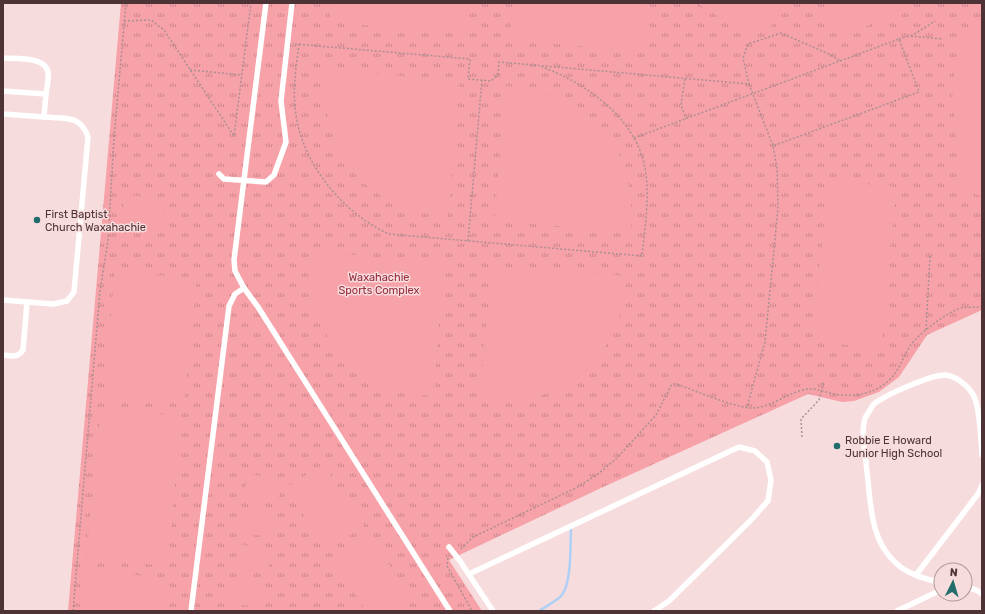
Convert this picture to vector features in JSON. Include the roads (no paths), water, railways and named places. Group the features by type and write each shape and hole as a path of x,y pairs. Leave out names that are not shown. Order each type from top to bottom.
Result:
{"lane":[{"path":"266,3 234,260 235,271 244,288 279,340 450,611"},
{"path":"219,174 224,179 266,182 274,175 286,142 281,102 289,43 292,3"},
{"path":"3,58 40,61 45,66 48,72 44,117"},
{"path":"3,90 46,94"},
{"path":"3,114 77,120 84,126 88,137 74,292 67,301 53,304 3,300"},
{"path":"191,611 229,306 235,294 244,288"},
{"path":"3,355 15,356 20,354 23,350 27,302"},
{"path":"933,581 916,575 897,565 886,553 877,539 872,521 863,433 866,418 874,405 889,396 929,377 946,375 961,381 973,394 978,411 982,455"},
{"path":"469,574 739,447 755,451 767,462 771,480 768,501 752,520 669,601 654,611"},
{"path":"916,575 978,494 982,485"},
{"path":"449,547 493,611"},
{"path":"973,589 982,594"},
{"path":"897,611 933,594"}],"waterway":[{"path":"539,611 560,597 565,589 569,572 571,530"}],"place":[{"name":"First Baptist Church Waxahachie","path":"37,220"},
{"name":"Robbie E Howard Junior High School","path":"837,446"}],"park label":[{"name":"Waxahachie Sports Complex","path":"379,283"}]}
